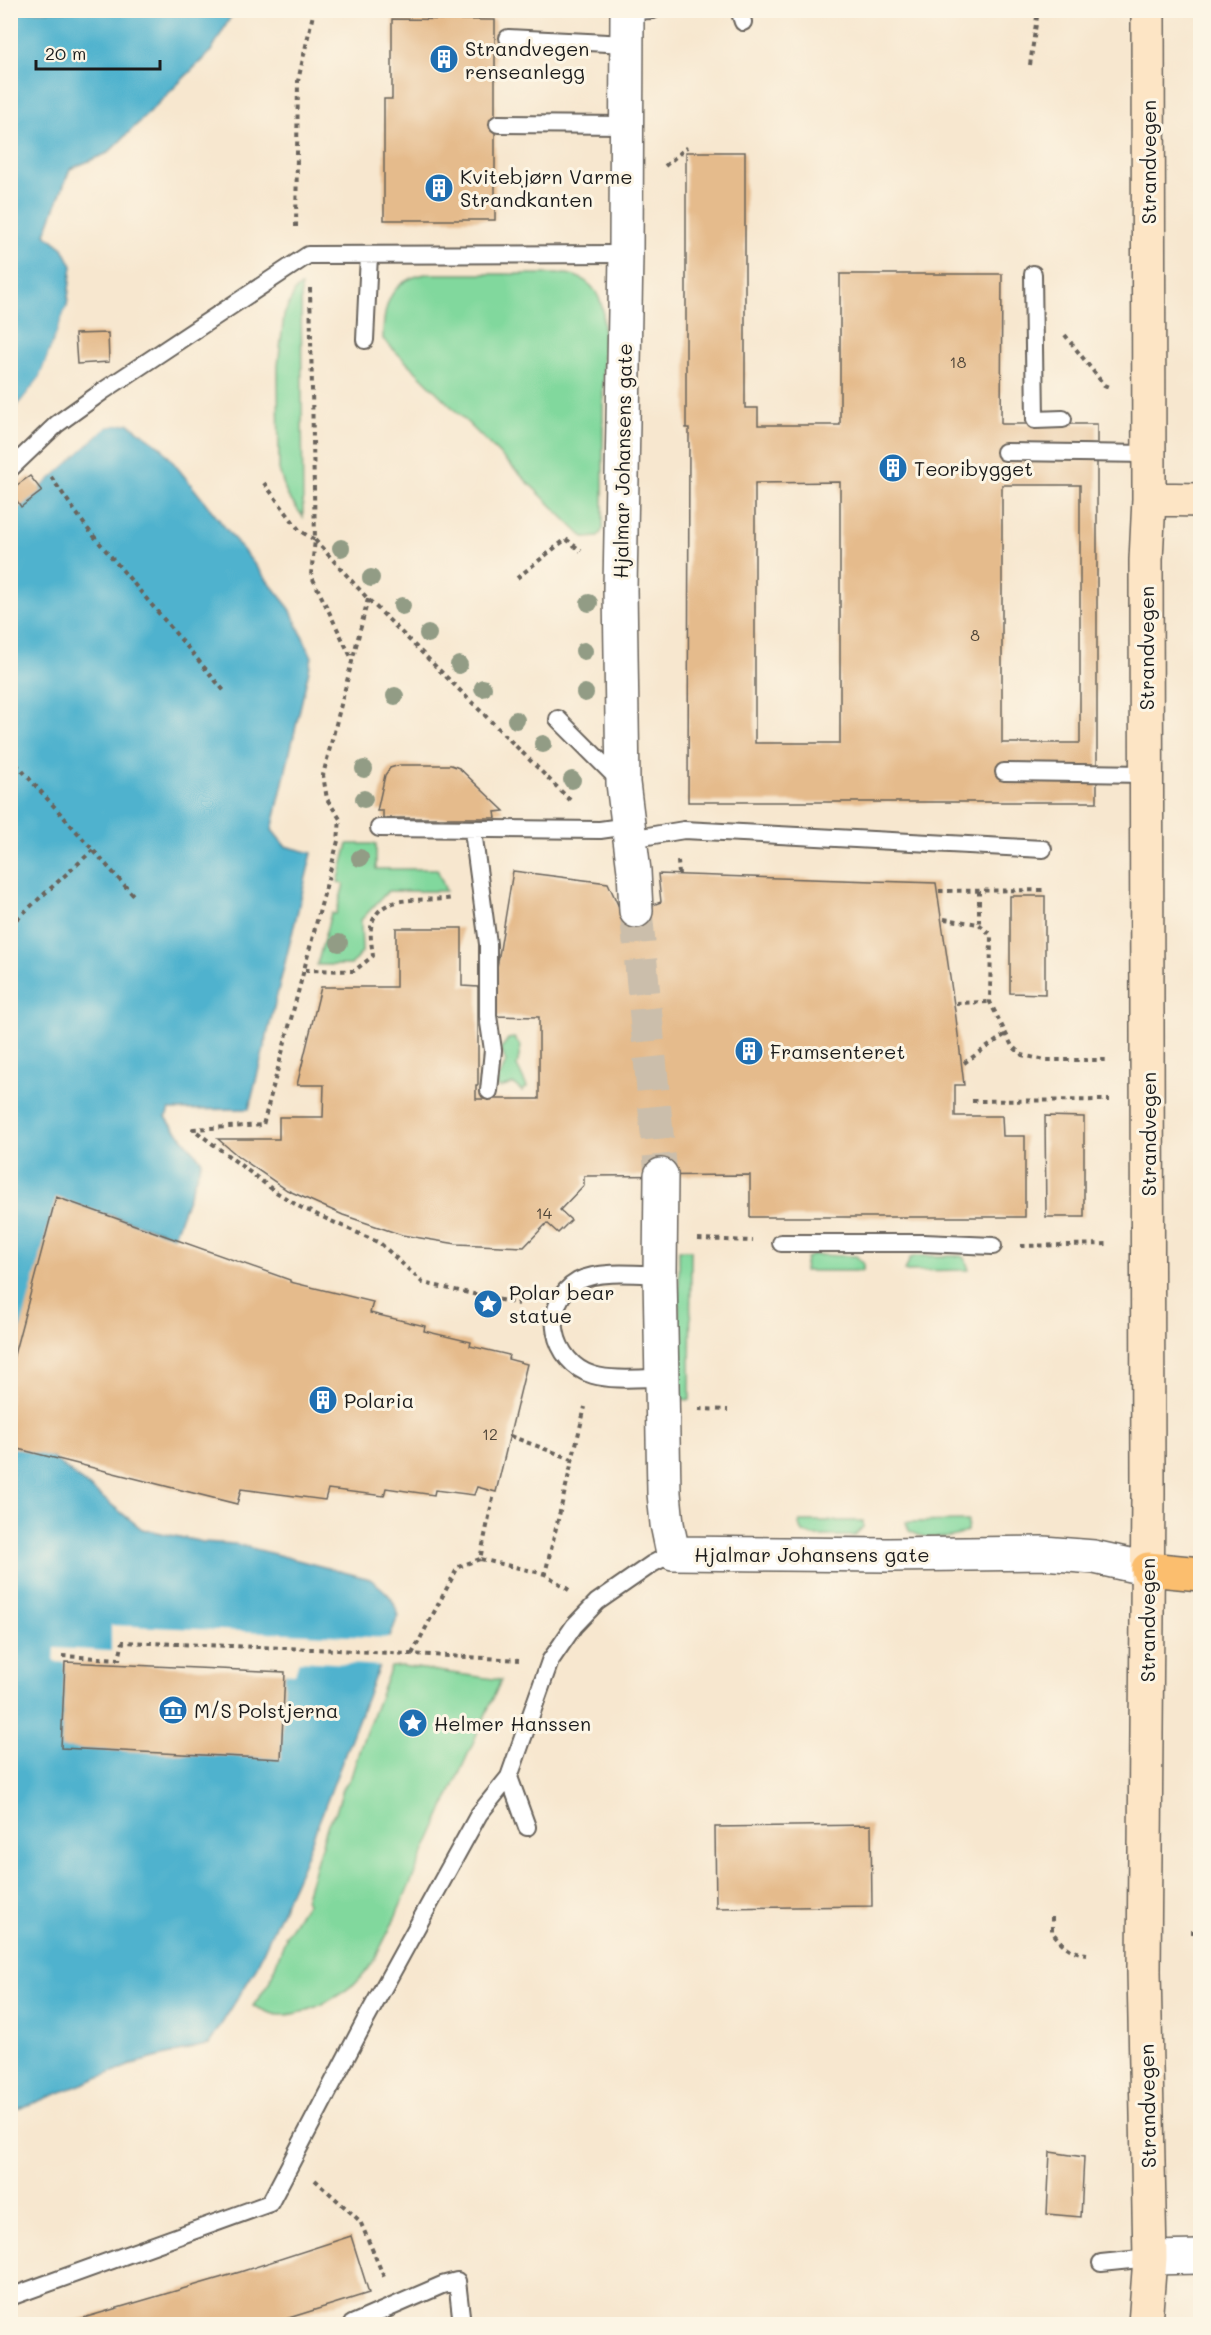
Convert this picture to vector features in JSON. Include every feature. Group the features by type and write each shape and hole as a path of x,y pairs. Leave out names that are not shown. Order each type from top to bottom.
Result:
{"main road":[{"path":"1148,1569 1200,1574"}],"street":[{"name":"Strandvegen","path":"1145,2325 1150,2258 1144,1971 1148,1569 1146,560 1149,499 1148,10"},
{"name":"Hjalmar Johansens gate","path":"636,11 627,44 620,590 623,783 619,832 636,911"},
{"path":"1149,499 1200,500"},
{"name":"Hjalmar Johansens gate","path":"662,1175 660,1275 664,1493 673,1554 888,1555 1043,1552 1094,1557 1148,1569"},
{"path":"1150,2258 1200,2257"}],"lane":[{"path":"508,38 627,44"},
{"path":"498,124 626,125"},
{"path":"10,469 57,424 308,255 626,254"},
{"path":"365,340 369,255"},
{"path":"1033,274 1035,420 1063,419"},
{"path":"1005,452 1149,454"},
{"path":"558,719 623,783"},
{"path":"1004,772 1146,774"},
{"path":"379,828 619,832 684,830 1043,849"},
{"path":"473,831 488,944 488,1016 493,1050 489,1091"},
{"path":"781,1243 924,1243 993,1246"},
{"path":"660,1275 620,1274 587,1277 565,1291 557,1305 554,1319 558,1346 579,1369 604,1377 662,1378"},
{"path":"10,2297 270,2203 364,2023 479,1814 509,1777 550,1661 574,1626 597,1602 652,1564 673,1554"},
{"path":"509,1777 527,1827"},
{"path":"1101,2263 1150,2258"},
{"path":"352,2325 442,2285 457,2281 462,2325"}],"path":[{"path":"314,10 298,81 296,234 308,255 310,289 315,540 311,575 352,658"},
{"path":"1030,65 1038,10"},
{"path":"661,168 687,147"},
{"path":"1034,330 1062,332 1104,385 1114,390"},
{"path":"51,477 87,528 225,692"},
{"path":"264,483 300,531 315,540 368,599 619,832"},
{"path":"517,578 566,539 620,590"},
{"path":"368,599 323,775 327,799 340,819 338,841 263,1125 193,1129 300,1208 380,1244 423,1283 519,1304"},
{"path":"10,757 134,896"},
{"path":"10,925 93,850"},
{"path":"939,891 1047,890"},
{"path":"979,891 979,924"},
{"path":"305,970 354,971 373,956 371,924 378,911 394,902 450,899 480,892"},
{"path":"944,919 979,924 991,935 990,1002 1012,1046 1022,1055 1045,1060 1111,1060"},
{"path":"957,1003 990,1002"},
{"path":"963,1063 1006,1034"},
{"path":"972,1101 1111,1100"},
{"path":"698,1239 781,1243"},
{"path":"993,1246 1109,1244"},
{"path":"545,1574 585,1407"},
{"path":"700,1409 728,1410"},
{"path":"510,1436 572,1459"},
{"path":"480,1559 494,1498"},
{"path":"412,1653 458,1567 480,1559 545,1574 578,1596"},
{"path":"62,1656 119,1659 123,1642 412,1653 550,1661"},
{"path":"1052,1917 1052,1932 1061,1943 1068,1950 1087,1954"},
{"path":"1191,1932 1200,1932"},
{"path":"294,2160 360,2222 396,2305"}],"green space":[{"path":"426,274 567,274 587,282 599,297 603,311 603,529 598,537 586,538 581,535 383,339 387,306 396,289 414,277"},
{"path":"301,286 303,517 287,495 279,470 278,366 284,315 295,291"},
{"path":"348,844 376,844 376,869 437,869 446,891 388,891 361,920 362,952 351,965 317,965 331,913 336,914 344,884 338,882"},
{"path":"514,1038 521,1046 517,1066 527,1087 522,1091 513,1084 500,1088 496,1085 506,1062 501,1049 508,1039"},
{"path":"679,1250 691,1250 690,1400 679,1399"},
{"path":"813,1255 856,1256 863,1263 863,1271 804,1271 806,1258"},
{"path":"961,1256 965,1258 969,1270 905,1271 910,1258"},
{"path":"800,1521 863,1521 863,1527 854,1536 812,1536 803,1532"},
{"path":"968,1521 967,1531 962,1534 938,1538 922,1536 909,1531 906,1522"},
{"path":"402,1666 501,1680 389,1931 369,1968 352,1985 316,2007 291,2014 277,2015 266,2012 253,2006 269,1983 285,1936 307,1903 305,1900 328,1823 336,1812 343,1789 351,1777 391,1667"}],"water":[{"path":"11,11 234,11 211,51 108,153 70,169 45,234 63,248 72,266 67,306 39,379 11,414"},
{"path":"128,423 161,447 290,609 312,657 272,830 285,846 312,853 249,1109 169,1110 166,1117 202,1161 174,1236 106,1214 104,1217 49,1455 142,1529 203,1542 236,1544 370,1579 388,1594 398,1616 302,1866 254,1972 209,2044 136,2063 11,2112 11,514 107,427"}],"pier":[{"path":"67,306 69,310 41,381 21,408 10,417 39,379"},
{"path":"126,420 128,423 107,427 11,514 10,510 105,424"},
{"path":"111,1625 392,1638 382,1666 299,1661 295,1674 54,1662 55,1648 111,1651"}],"building":[{"name":"Strandvegen renseanlegg","path":"392,19 495,20 495,220 384,220 384,99 392,99"},
{"name":"Teoribygget","path":"686,152 745,152 745,408 758,408 758,425 840,425 840,274 1002,274 1001,424 1097,424 1097,802 688,802 689,428 686,428","holes":["840,482 840,743 755,743 755,483","1002,485 1080,485 1080,743 1002,743"]},
{"path":"108,333 109,362 77,364 75,334"},
{"path":"30,476 42,491 21,507 10,490"},
{"path":"400,765 451,765 459,768 504,811 495,812 496,818 383,818 383,811 377,811 385,775 390,768"},
{"name":"Framsenteret","path":"513,871 608,883 623,916 661,902 658,874 936,883 964,1085 955,1085 955,1116 1002,1116 1003,1136 1025,1136 1025,1217 750,1217 750,1175 584,1176 584,1185 560,1210 571,1220 558,1233 547,1223 524,1247 457,1244 402,1235 343,1215 287,1190 239,1157 218,1139 279,1139 279,1117 323,1117 324,1085 297,1085 321,987 396,987 396,928 462,928 462,986 478,987 476,1099 539,1099 539,1017 489,1016"},
{"path":"1010,896 1045,896 1045,994 1010,993"},
{"path":"1045,1116 1084,1117 1084,1217 1046,1217"},
{"name":"Polaria","path":"56,1197 290,1280 290,1282 373,1302 370,1313 425,1326 424,1331 471,1342 470,1346 509,1355 508,1359 527,1364 496,1492 477,1487 474,1495 435,1490 434,1495 386,1488 384,1496 328,1489 325,1500 241,1489 237,1504 10,1447 10,1370"},
{"name":"M/S Polstjerna","path":"65,1662 285,1672 281,1759 61,1748"},
{"path":"871,1825 872,1906 716,1908 715,1827"},
{"path":"1050,2152 1084,2157 1081,2217 1047,2214"},
{"path":"351,2236 369,2293 276,2322 269,2324 63,2324 240,2272"}],"tunnel":[{"path":"636,911 661,1175"}],"place":[{"name":"Strandvegen renseanlegg","path":"444,59"},
{"name":"Kvitebjørn Varme Strandkanten","path":"439,188"},
{"name":"Teoribygget","path":"893,468"},
{"name":"Framsenteret","path":"749,1051"},
{"name":"Polar bear statue","path":"488,1304"},
{"name":"Polaria","path":"323,1400"},
{"name":"M/S Polstjerna","path":"173,1710"},
{"name":"Helmer Hanssen","path":"413,1723"}]}
